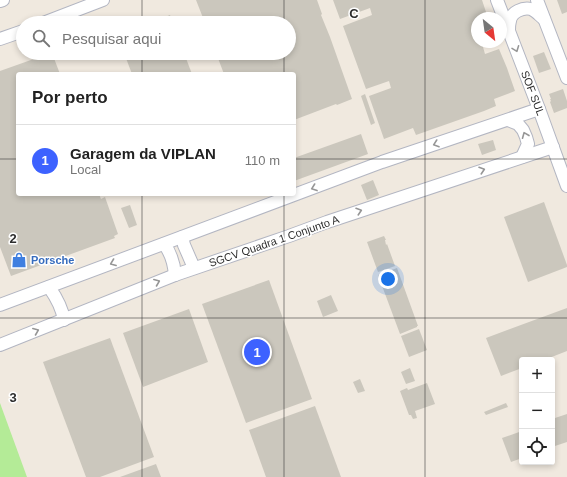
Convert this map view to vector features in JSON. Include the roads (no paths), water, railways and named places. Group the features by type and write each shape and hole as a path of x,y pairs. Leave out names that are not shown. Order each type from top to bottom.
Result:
{"street":[{"path":"61,16 103,0"},
{"name":"SOF SUL","path":"497,0 567,186"},
{"path":"537,0 567,78"},
{"path":"509,30 510,19 513,14 519,10 530,9 544,19"},
{"path":"0,39 16,33"},
{"path":"296,194 382,162 539,109"},
{"path":"508,120 518,124 526,137 528,144 522,157"},
{"name":"SGCV Quadra 1 Conjunto A","path":"0,345 194,268 553,147"},
{"path":"0,305 291,196"},
{"path":"182,237 194,268"},
{"path":"164,244 174,266 175,275"},
{"path":"49,287 59,302 64,320"}],"place":[{"name":"Porsche","path":"19,260"},
{"name":"Garagem da VIPLAN","path":"257,352"}]}
